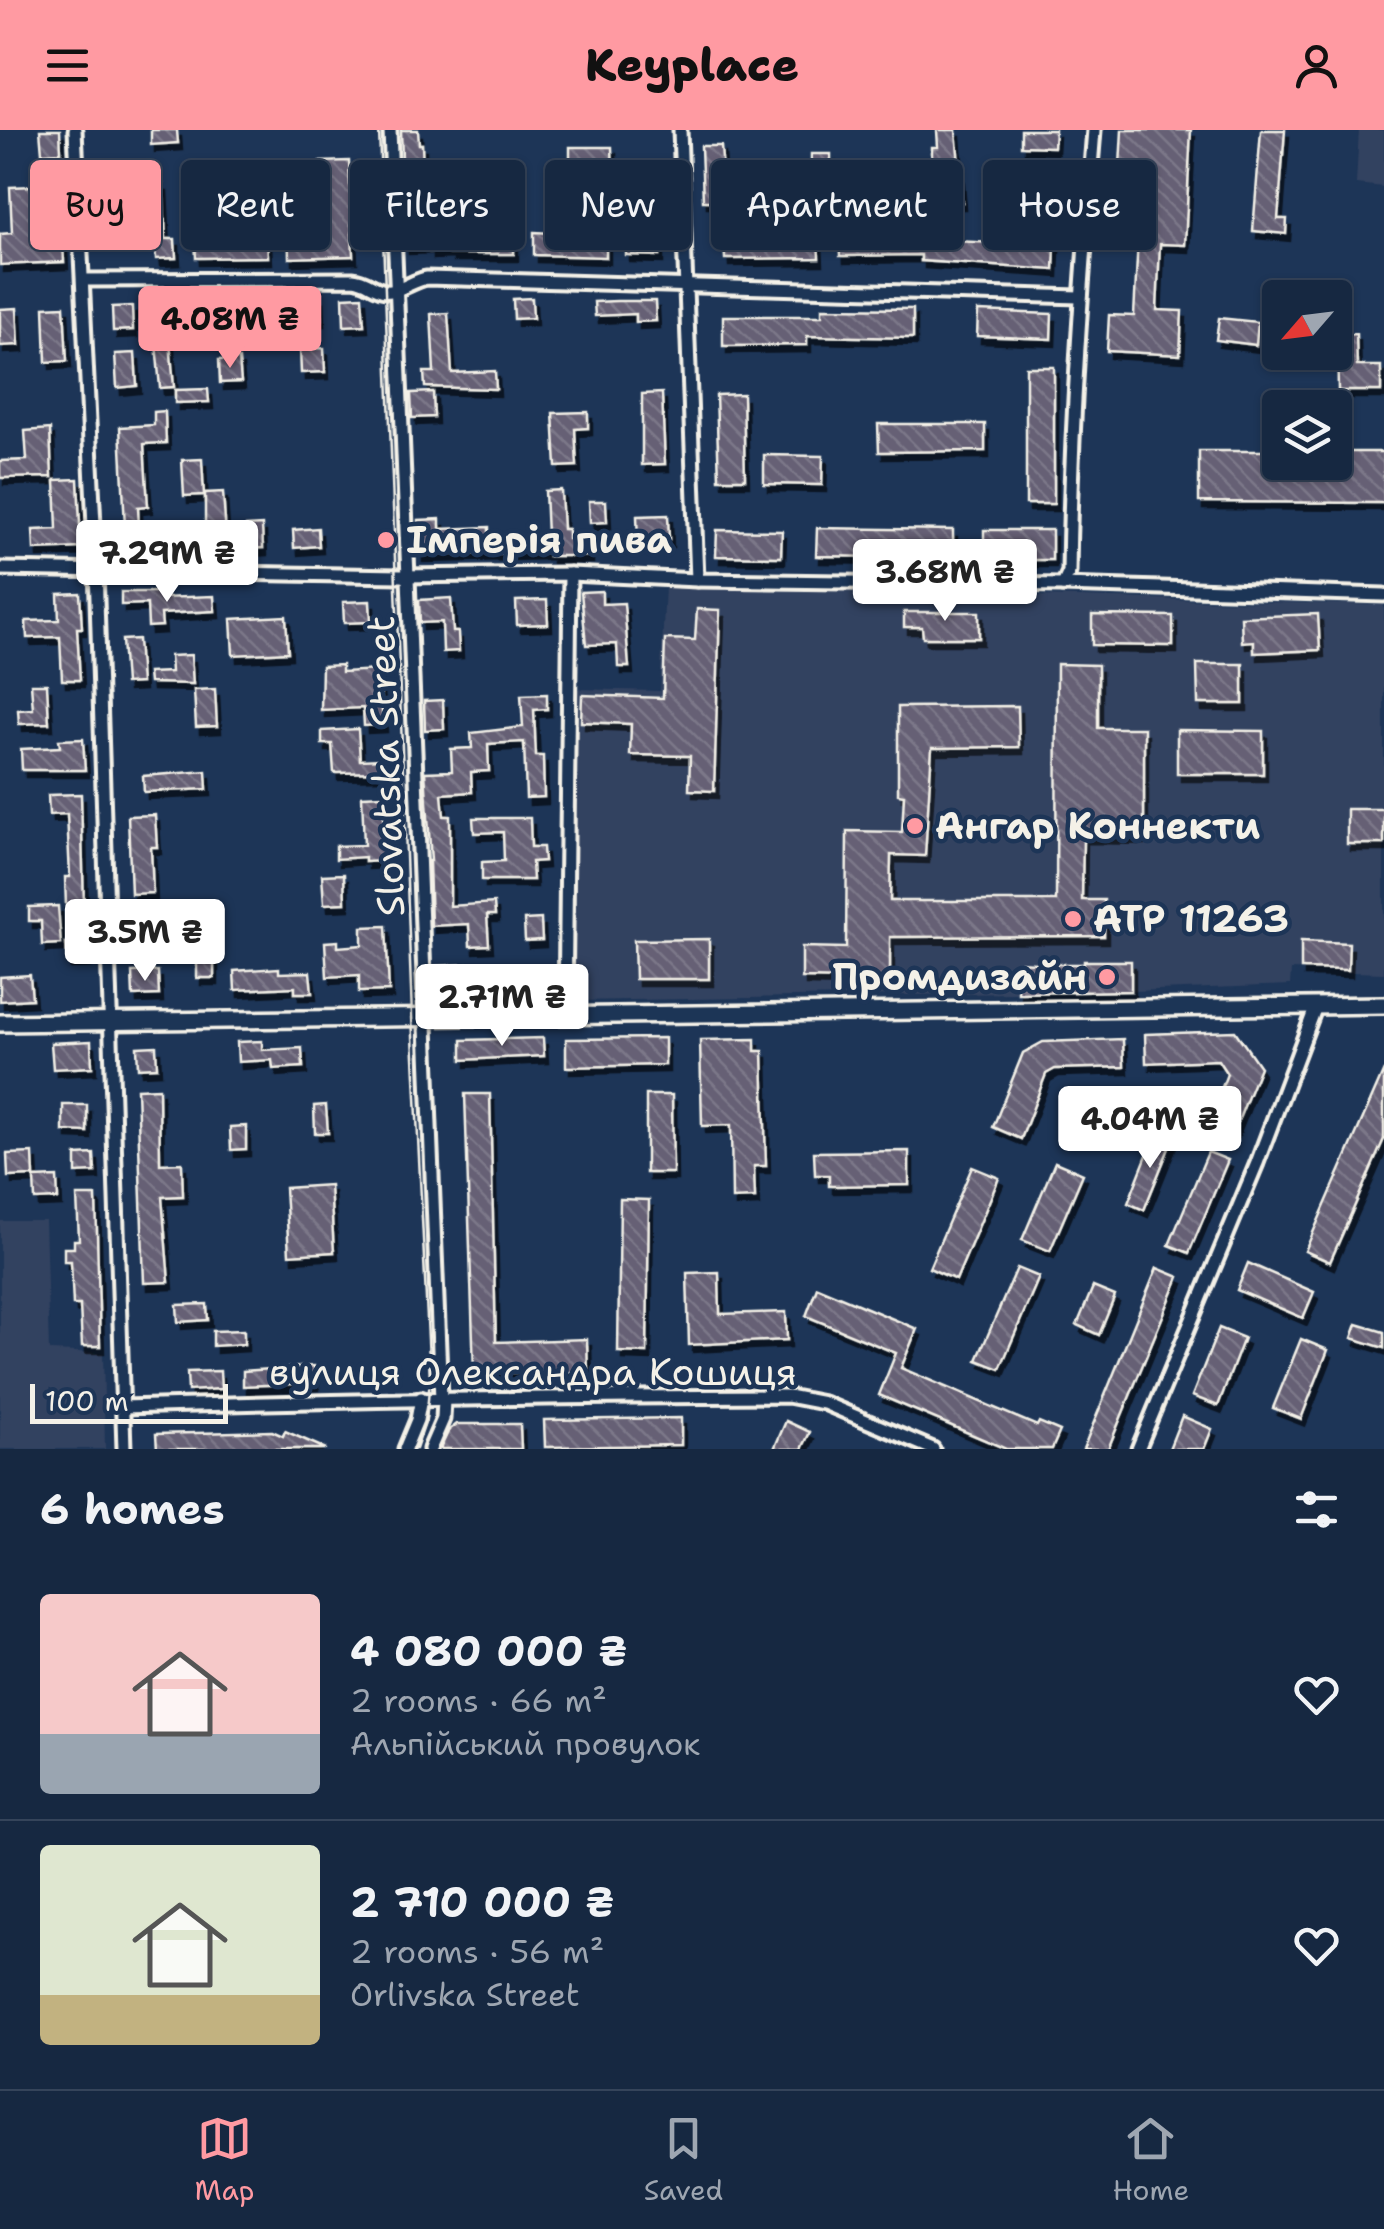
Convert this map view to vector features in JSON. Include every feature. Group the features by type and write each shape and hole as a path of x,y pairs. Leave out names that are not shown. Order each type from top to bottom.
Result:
{"street":[{"path":"75,130 113,1020 124,1449"},
{"name":"Slovatska Street","path":"390,130 442,1399 442,1419 430,1449"},
{"path":"680,130 698,580"},
{"path":"1063,585 1069,572 1079,297 1094,130"},
{"path":"84,280 354,279 385,291 427,278 1079,297"},
{"path":"0,568 409,576 570,574 1384,595"},
{"path":"565,1014 570,574"},
{"path":"0,1023 1384,1005"},
{"path":"1138,1449 1258,1163 1316,1006"},
{"name":"вулиця Олександра Кошиця","path":"123,1406 421,1398 788,1396 824,1403 933,1449"},
{"path":"405,1449 421,1398"}],"shaded area":[{"path":"1359,130 1384,130 1384,187 1356,184"},
{"path":"665,586 1384,605 1384,973 1291,970 1290,985 1131,991 573,1001 575,689 660,691"},
{"path":"0,1221 45,1221 49,1351 103,1353 105,1449 0,1449"}],"building":[{"path":"40,130 60,130 61,152 42,153"},
{"path":"151,130 177,130 178,143 151,145"},
{"path":"401,130 418,130 423,160 402,160"},
{"path":"937,130 956,130 958,160 932,160 932,147 938,147"},
{"path":"1021,130 1055,130 1054,147 1021,146"},
{"path":"1122,130 1191,130 1185,245 1160,244 1157,310 1182,311 1180,355 1107,351 1109,315 1134,316 1137,250 1156,250 1156,160 1120,160"},
{"path":"1261,130 1285,130 1278,219 1287,219 1286,234 1253,231"},
{"path":"701,146 721,146 722,160 711,160 711,201 703,201"},
{"path":"570,147 612,147 612,160 570,160"},
{"path":"811,154 831,154 831,160 811,160"},
{"path":"349,161 353,256 289,258 289,250 330,250 330,162"},
{"path":"163,184 166,239 175,239 176,258 156,259 155,250 161,250"},
{"path":"30,186 30,250 63,250 64,262 0,265 0,234 12,233 10,187"},
{"path":"534,232 545,233 545,250 606,250 606,257 534,255"},
{"path":"963,241 983,242 983,250 1055,250 1054,270 921,261 921,255 840,256 840,250 963,250"},
{"path":"196,250 268,250 268,257 196,258"},
{"path":"514,250 514,254 450,254 430,252"},
{"path":"626,250 659,250 659,256 626,255"},
{"path":"724,250 819,250 819,258 725,259"},
{"path":"320,296 321,319 285,321 286,327 273,328 273,322 258,320 208,322 207,303 239,301 239,305"},
{"path":"362,296 364,325 344,326 343,297"},
{"path":"532,298 533,318 514,319 513,299"},
{"path":"655,301 656,321 636,322 636,314 595,316 594,302"},
{"path":"64,306 67,361 46,362 44,307"},
{"path":"132,306 133,330 113,331 112,307"},
{"path":"17,308 19,345 0,346 0,309"},
{"path":"822,308 913,309 913,338 807,336 807,345 723,346 723,316 822,316"},
{"path":"978,311 1052,314 1051,339 977,336"},
{"path":"448,313 452,373 495,371 496,389 425,387 424,372 434,372 431,314"},
{"path":"1219,318 1258,322 1256,345 1216,340"},
{"path":"169,331 174,387 160,388 155,332"},
{"path":"1352,334 1356,334 1357,366 1381,366 1381,391 1338,390 1338,370 1352,370"},
{"path":"324,348 325,372 301,373 300,349"},
{"path":"135,353 137,386 117,388 115,354"},
{"path":"239,359 241,382 220,383 219,360"},
{"path":"1026,367 1054,367 1054,504 1026,504"},
{"path":"208,389 209,402 175,403 175,390"},
{"path":"433,392 434,417 412,418 411,393"},
{"path":"662,393 665,464 642,465 642,394"},
{"path":"743,394 745,479 719,479 716,395"},
{"path":"165,411 166,443 144,444 148,506 138,507 140,549 119,550 118,527 125,527 120,427 154,425 154,412"},
{"path":"588,412 588,428 575,429 577,466 556,467 553,413"},
{"path":"878,424 985,424 985,451 879,452"},
{"path":"50,429 52,477 0,478 0,461 27,460 25,431"},
{"path":"1199,451 1262,451 1262,480 1352,480 1352,452 1384,452 1384,503 1199,502"},
{"path":"764,455 823,456 822,485 764,484"},
{"path":"202,459 204,495 184,496 182,460"},
{"path":"78,479 81,548 34,550 33,530 57,529 55,480"},
{"path":"561,490 563,529 568,529 568,539 589,538 589,556 549,556 549,552 419,555 418,520 440,519 440,529 489,527 489,538 547,535 545,491"},
{"path":"223,492 227,550 205,551 205,493"},
{"path":"589,501 606,501 607,522 590,523"},
{"path":"668,515 669,540 638,541 637,516"},
{"path":"262,525 263,548 247,549 246,526"},
{"path":"318,528 319,546 294,548 293,530"},
{"path":"817,528 953,530 953,558 816,556"},
{"path":"717,530 782,531 781,557 716,556"},
{"path":"984,530 1052,530 1052,560 984,560"},
{"path":"602,591 602,604 624,603 629,667 618,667 617,644 586,645 581,592"},
{"path":"121,592 160,592 160,598 214,596 215,611 161,614 162,626 148,627 147,604 121,605"},
{"path":"80,593 80,680 62,680 60,637 27,638 26,621 59,620 58,594"},
{"path":"451,598 453,632 458,632 459,651 443,652 442,622 420,623 419,600"},
{"path":"547,600 548,624 517,625 516,601"},
{"path":"370,601 371,622 344,623 343,602"},
{"path":"697,609 720,610 714,791 689,790 690,756 630,755 631,724 581,722 582,695 663,698 665,639 695,640"},
{"path":"904,612 979,612 979,638 923,638 922,627 904,627"},
{"path":"1318,614 1320,650 1254,653 1254,641 1242,642 1241,617"},
{"path":"1092,615 1173,616 1173,646 1092,645"},
{"path":"286,616 288,652 233,655 231,619"},
{"path":"138,639 141,683 125,684 122,640"},
{"path":"191,655 193,684 149,683 148,673 171,672 170,656"},
{"path":"1057,664 1098,665 1098,728 1144,728 1144,837 1083,836 1082,900 1104,900 1104,936 890,937 890,980 802,978 802,947 846,948 847,831 902,832 904,795 898,794 898,707 1018,706 1019,747 932,748 925,856 891,855 890,901 1056,901"},
{"path":"1197,664 1243,664 1243,704 1198,704"},
{"path":"342,665 342,672 379,670 383,725 364,726 363,708 321,710 322,666"},
{"path":"31,684 47,684 49,723 19,724 18,710 33,709"},
{"path":"215,689 217,726 196,727 194,690"},
{"path":"547,694 547,709 534,710 536,756 543,756 544,797 526,798 524,742 488,744 489,771 471,772 472,792 442,794 444,816 450,816 450,906 494,903 495,915 487,915 489,945 470,946 469,924 431,926 425,772 452,771 451,749 472,748 471,733 523,727 521,695"},
{"path":"443,700 444,729 425,730 424,701"},
{"path":"358,729 360,760 381,759 382,772 334,773 332,744 322,744 322,731"},
{"path":"1177,730 1263,731 1263,774 1177,774"},
{"path":"83,739 85,770 22,770 21,749 60,747 59,740"},
{"path":"206,771 207,789 144,792 143,776"},
{"path":"81,794 84,906 66,907 65,877 70,877 67,814 49,815 48,795"},
{"path":"383,795 384,861 365,862 365,857 336,859 336,846 364,845 362,796"},
{"path":"1347,809 1384,809 1384,844 1347,844"},
{"path":"155,815 157,847 151,847 153,893 131,894 128,816"},
{"path":"473,818 530,818 531,847 543,847 544,861 532,862 533,880 482,880 482,862 504,861 503,832 474,833"},
{"path":"344,874 345,903 324,904 322,875"},
{"path":"58,906 61,944 42,945 41,921 29,921 29,907"},
{"path":"191,908 191,924 166,926 166,909"},
{"path":"541,919 542,940 525,941 524,920"},
{"path":"386,926 389,991 359,992 359,975 327,977 325,942 338,941 338,947 362,945 362,927"},
{"path":"709,939 709,979 635,979 634,940"},
{"path":"1301,941 1349,943 1348,970 1301,969"},
{"path":"85,942 86,960 67,961 66,943"},
{"path":"214,957 214,978 197,978 197,958"},
{"path":"1131,961 1131,991 1018,993 1019,962"},
{"path":"469,964 470,991 435,993 433,966"},
{"path":"279,968 279,973 310,972 312,993 295,993 295,987 235,990 234,971"},
{"path":"158,971 159,995 133,996 132,972"},
{"path":"30,975 32,999 0,1001 0,977"},
{"path":"1235,1031 1260,1067 1232,1136 1207,1126 1227,1074 1218,1060 1146,1063 1145,1034"},
{"path":"543,1038 544,1056 462,1060 462,1040"},
{"path":"665,1038 665,1065 566,1067 566,1039"},
{"path":"755,1039 755,1051 763,1051 766,1166 754,1166 755,1198 732,1199 731,1125 702,1126 700,1040"},
{"path":"1123,1039 1124,1067 1055,1069 1046,1074 1021,1139 993,1127 1023,1053 1043,1042"},
{"path":"91,1041 92,1067 53,1069 51,1043"},
{"path":"262,1041 262,1050 302,1048 303,1067 273,1069 272,1060 238,1062 237,1042"},
{"path":"156,1046 157,1067 138,1068 137,1047"},
{"path":"1384,1070 1384,1139 1330,1262 1305,1251"},
{"path":"159,1088 160,1164 182,1163 183,1196 162,1197 169,1282 144,1283 137,1089"},
{"path":"465,1094 490,1094 496,1342 587,1339 588,1372 474,1373"},
{"path":"646,1095 672,1095 673,1173 646,1173"},
{"path":"63,1105 87,1105 87,1132 63,1131"},
{"path":"326,1105 328,1133 315,1133 314,1106"},
{"path":"246,1126 246,1149 231,1150 230,1127"},
{"path":"1156,1132 1173,1138 1144,1210 1128,1203"},
{"path":"909,1151 909,1185 829,1186 829,1175 815,1175 814,1152"},
{"path":"1208,1152 1228,1160 1189,1253 1169,1245"},
{"path":"33,1153 34,1176 8,1177 7,1154"},
{"path":"94,1154 95,1172 76,1173 76,1155"},
{"path":"1055,1162 1083,1174 1050,1251 1022,1240"},
{"path":"972,1167 999,1178 956,1280 929,1268"},
{"path":"57,1177 58,1199 35,1200 34,1178"},
{"path":"330,1185 334,1252 289,1255 285,1188"},
{"path":"77,1196 96,1196 100,1346 82,1346 80,1305 73,1305 71,1261 64,1261 64,1248 74,1248 74,1240 79,1240"},
{"path":"620,1199 649,1200 647,1353 618,1352"},
{"path":"1248,1263 1314,1292 1303,1318 1237,1290"},
{"path":"1017,1268 1039,1277 1000,1369 977,1360"},
{"path":"1157,1268 1179,1277 1108,1449 1083,1449"},
{"path":"719,1272 720,1314 786,1312 787,1340 689,1345 687,1273"},
{"path":"817,1287 917,1329 901,1368 1037,1426 1039,1422 1060,1431 1052,1449 1006,1449 879,1395 896,1353 806,1316"},
{"path":"1093,1287 1115,1296 1099,1335 1077,1325"},
{"path":"207,1304 208,1320 178,1322 177,1305"},
{"path":"1357,1324 1384,1332 1384,1348 1352,1338"},
{"path":"1219,1328 1244,1338 1218,1406 1192,1396"},
{"path":"244,1330 244,1344 213,1346 213,1331"},
{"path":"1301,1339 1328,1350 1301,1419 1273,1408"},
{"path":"314,1366 315,1383 243,1386 243,1371"},
{"path":"220,1371 221,1389 188,1391 187,1372"},
{"path":"1182,1416 1212,1429 1204,1449 1169,1449"},
{"path":"681,1418 681,1445 545,1447 544,1420"},
{"path":"786,1421 810,1432 802,1449 774,1449"},
{"path":"457,1424 520,1424 521,1449 440,1449 449,1430"},
{"path":"272,1431 283,1436 285,1431 326,1449 157,1449 156,1434"}],"tram line":[{"path":"379,130 412,1016 430,1380 426,1420 416,1449"}],"place":[{"name":"Імперія пива","path":"386,540"},
{"name":"Ангар Коннекти","path":"915,826"},
{"name":"ATP 11263","path":"1073,919"},
{"name":"Промдизайн","path":"1107,977"}]}
